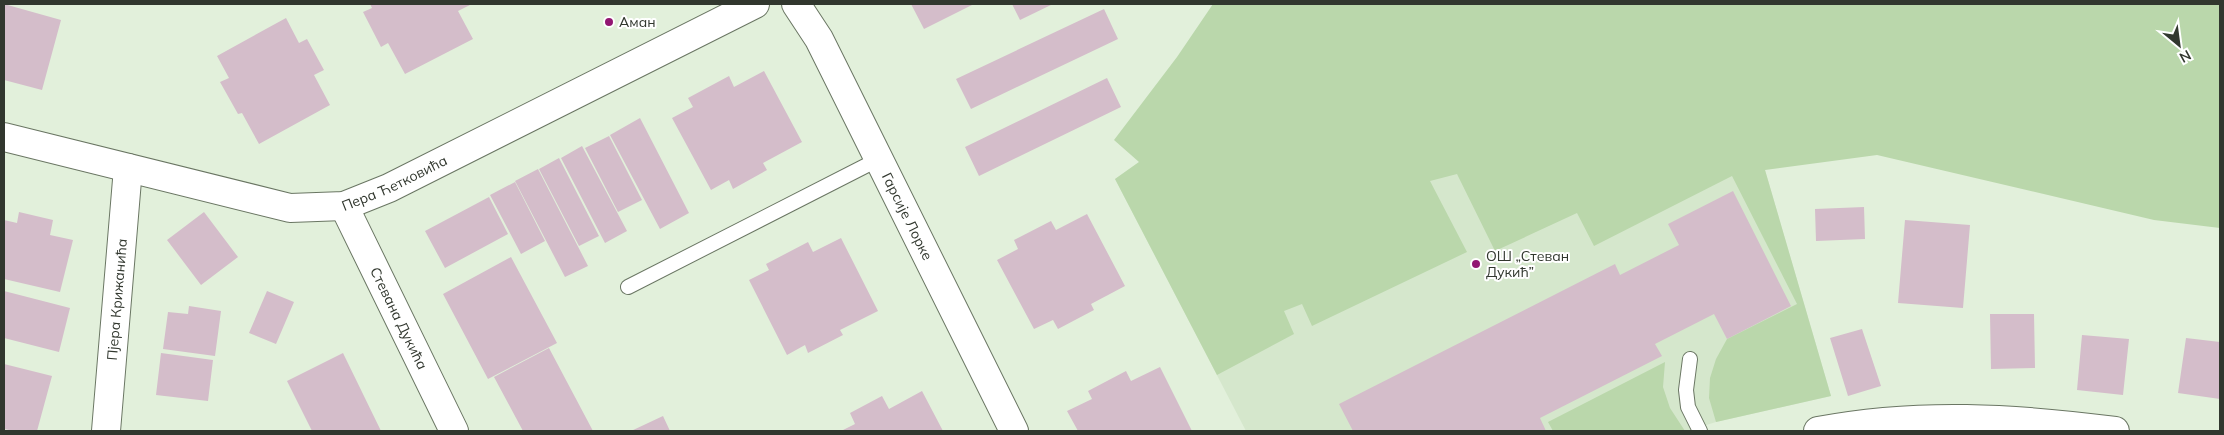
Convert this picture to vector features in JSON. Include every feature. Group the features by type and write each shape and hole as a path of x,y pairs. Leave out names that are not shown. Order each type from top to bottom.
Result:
{"street":[{"name":"Пера Ћетковића","path":"4,136 290,208 344,206 389,188 755,4"},
{"name":"Гарсије Лорке","path":"796,4 819,39 1014,431"},
{"name":"Пјера Крижанића","path":"106,431 128,168"},
{"name":"Стевана Дукића","path":"344,206 454,431"},
{"path":"1818,431 1938,418 2015,420 2115,431"}],"lane":[{"path":"628,287 879,159"},
{"path":"1690,359 1686,390 1688,406 1700,431"}],"shaded area":[{"path":"1213,4 2220,4 2220,228 2154,220 1877,155 1765,170 1831,396 1716,422 1709,398 1710,378 1716,359 1727,339 1797,304 1732,176 1594,246 1577,213 1495,251 1457,174 1430,181 1467,252 1312,326 1302,304 1284,311 1294,334 1217,375 1115,179 1139,162 1114,140 1177,57"},
{"name":"ОШ „Стеван Дукић”","path":"1139,162 1765,170 1831,396 1716,422 1687,431 1246,431 1115,179"},
{"path":"1665,362 1663,387 1670,408 1685,431 1553,431 1548,422"}],"building":[{"path":"4,4 61,20 42,90 4,80"},
{"path":"370,4 470,4 458,11 473,39 405,74 388,43 381,47 363,12 372,8"},
{"path":"911,4 974,4 924,29"},
{"path":"1012,4 1053,4 1020,20"},
{"path":"1104,9 1118,39 971,109 956,79"},
{"path":"286,18 299,43 307,39 324,70 314,75 330,105 259,144 242,113 238,114 220,82 229,78 217,56"},
{"path":"764,71 802,142 763,163 767,170 733,189 729,180 711,190 672,118 693,107 688,98 729,76 734,87"},
{"path":"1107,78 1121,107 979,176 965,147"},
{"path":"640,118 689,213 660,229 610,135"},
{"path":"609,136 642,200 618,212 585,148"},
{"path":"582,146 627,231 605,243 561,158"},
{"path":"559,158 599,236 579,246 539,169"},
{"path":"538,169 588,266 565,277 515,181"},
{"path":"515,182 545,241 521,254 490,195"},
{"path":"1733,191 1791,306 1727,339 1714,314 1655,344 1662,356 1540,418 1546,431 1353,431 1339,404 1615,264 1620,275 1679,245 1668,224"},
{"path":"489,197 508,234 445,268 425,231"},
{"path":"1864,207 1865,239 1816,241 1815,209"},
{"path":"19,212 53,220 50,235 73,240 60,292 4,279 4,220 17,223"},
{"path":"204,212 238,257 201,285 167,240"},
{"path":"1087,214 1125,286 1091,304 1094,310 1058,329 1053,320 1034,329 997,260 1018,249 1014,240 1051,221 1056,230"},
{"path":"1905,220 1970,225 1963,308 1898,303"},
{"path":"841,238 878,311 840,330 843,335 808,353 805,345 787,355 749,280 769,270 766,264 808,242 813,252"},
{"path":"511,257 557,343 488,379 443,294"},
{"path":"4,291 70,308 59,352 4,338"},
{"path":"267,291 294,302 276,344 249,333"},
{"path":"189,306 221,311 215,356 163,349 168,312 188,314"},
{"path":"1990,314 2034,314 2035,368 1991,369"},
{"path":"1862,329 1881,386 1848,396 1830,338"},
{"path":"2082,335 2129,339 2123,395 2077,390"},
{"path":"2186,338 2220,342 2220,399 2178,393"},
{"path":"549,348 593,431 523,431 494,377"},
{"path":"161,353 213,360 208,401 156,395"},
{"path":"343,353 381,431 312,431 287,381"},
{"path":"4,364 52,376 37,431 4,429"},
{"path":"1160,367 1192,431 1078,431 1067,411 1092,399 1088,391 1126,371 1131,381"},
{"path":"922,391 943,431 841,431 855,424 850,413 882,396 889,409"},
{"path":"663,416 670,431 631,431"}],"place":[{"name":"Аман","path":"609,22"},
{"name":"ОШ „Стеван Дукић”","path":"1476,264"}]}
